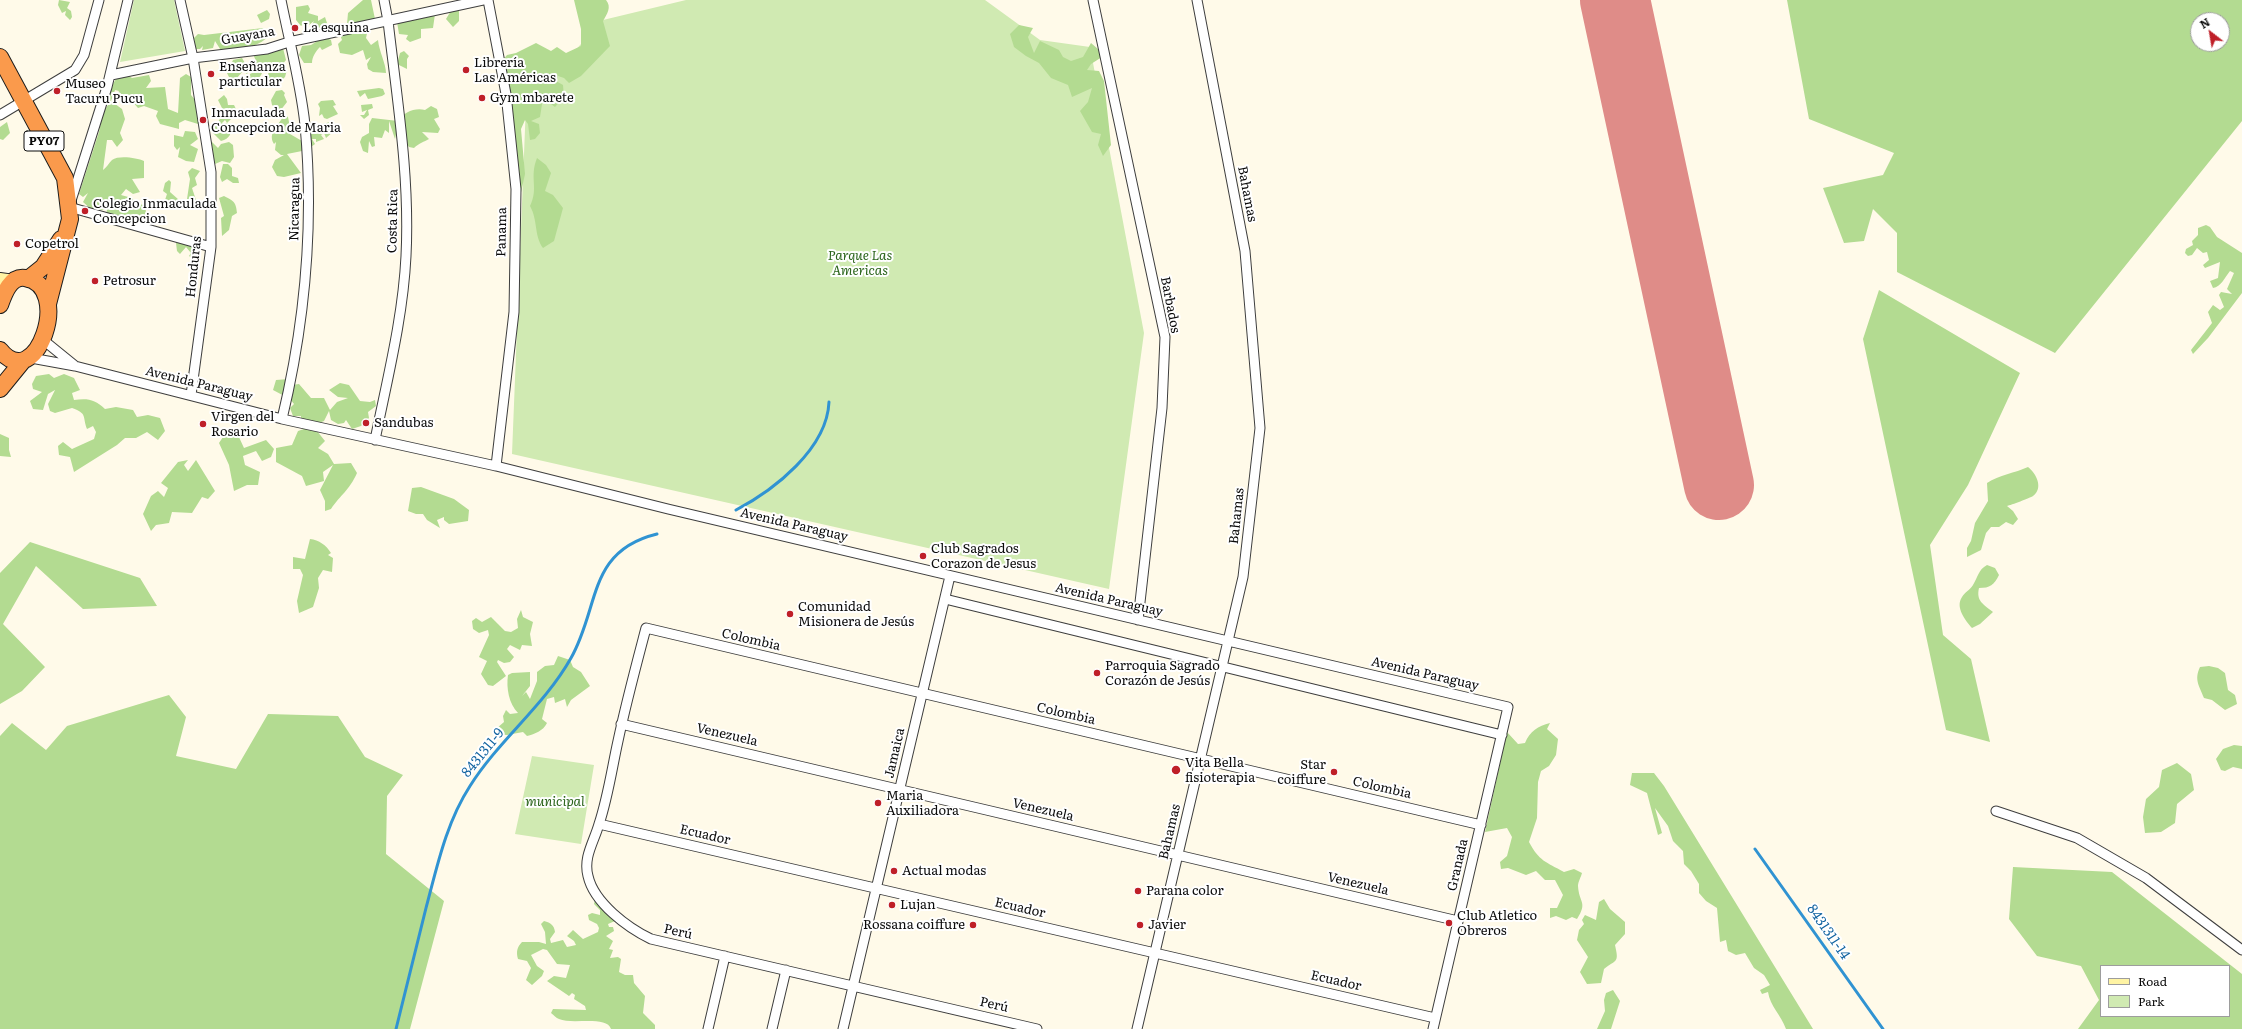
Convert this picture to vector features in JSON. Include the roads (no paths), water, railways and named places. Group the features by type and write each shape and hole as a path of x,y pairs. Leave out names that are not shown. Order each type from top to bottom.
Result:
{"highway":[{"name":"PY07","path":"0,57 65,178 70,219 48,304 45,329 42,339 26,360 0,389"},
{"name":"PY07","path":"0,305 8,287 14,280 43,267 67,230"},
{"name":"PY07","path":"14,280 34,281 43,288 48,304"},
{"path":"0,350 7,358 26,360"}],"street":[{"path":"0,115 74,70 84,55 99,0"},
{"path":"128,0 111,75 69,207 210,247"},
{"name":"Honduras","path":"180,0 193,58 211,172 210,247 191,395"},
{"name":"Nicaragua","path":"280,0 305,126 309,181 304,302 282,419"},
{"name":"Costa Rica","path":"374,440 402,304 406,256 407,182 388,21 384,0"},
{"name":"Guayana","path":"111,75 193,58 267,48 483,0"},
{"name":"Panama","path":"488,0 506,94 516,189 514,312 496,466"},
{"name":"Barbados","path":"1093,0 1164,337 1162,408 1138,620"},
{"name":"Bahamas","path":"1137,1029 1243,577 1260,428 1245,251 1196,0"},
{"path":"42,339 75,366"},
{"name":"Avenida Paraguay","path":"26,360 75,366 282,419 496,466 950,576 1508,707"},
{"name":"Jamaica","path":"843,1029 950,576"},
{"path":"945,599 1502,735"},
{"name":"Colombia","path":"646,628 1481,825"},
{"name":"Perú","path":"646,628 621,724 600,824 586,860 588,877 598,896 620,920 633,931 651,939 1037,1029"},
{"name":"Granada","path":"1433,1029 1508,707"},
{"name":"Venezuela","path":"621,724 1458,921"},
{"path":"1996,811 2077,838 2146,878 2242,950"},
{"name":"Ecuador","path":"600,824 1436,1018"},
{"path":"708,1029 725,956"},
{"path":"772,1029 786,970"}],"waterway":[{"name":"8431311-9","path":"736,510 751,502 782,479 809,452 819,436 826,419 829,402"},
{"name":"8431311-9","path":"396,1029 438,861 448,830 462,800 470,786 494,753 548,692 571,658 580,639 599,583 607,567 618,553 634,542 657,534"},
{"name":"8431311-14","path":"1755,849 1883,1029"}],"place":[{"name":"La esquina","path":"295,28"},
{"name":"Librería Las Américas","path":"466,70"},
{"name":"Enseñanza particular","path":"211,74"},
{"name":"Museo Tacuru Pucu","path":"57,91"},
{"name":"Gym mbarete","path":"482,98"},
{"name":"Inmaculada Concepcion de Maria","path":"203,120"},
{"name":"Colegio Inmaculada Concepcion","path":"85,211"},
{"name":"Copetrol","path":"17,244"},
{"name":"Petrosur","path":"95,281"},
{"name":"Sandubas","path":"366,423"},
{"name":"Virgen del Rosario","path":"203,424"},
{"name":"Club Sagrados Corazon de Jesus","path":"923,556"},
{"name":"Comunidad Misionera de Jesús","path":"790,614"},
{"name":"Parroquia Sagrado Corazón de Jesús","path":"1097,673"},
{"name":"Vita Bella fisioterapia","path":"1176,770"},
{"name":"Star coiffure","path":"1334,772"},
{"name":"Maria Auxiliadora","path":"878,803"},
{"name":"Actual modas","path":"894,871"},
{"name":"Parana color","path":"1138,891"},
{"name":"Lujan","path":"892,905"},
{"name":"Club Atletico Obreros","path":"1449,923"},
{"name":"Rossana coiffure","path":"973,925"},
{"name":"Javier","path":"1140,925"}],"park label":[{"name":"Parque Las Americas","path":"860,264"},
{"name":"municipal","path":"555,802"}]}
